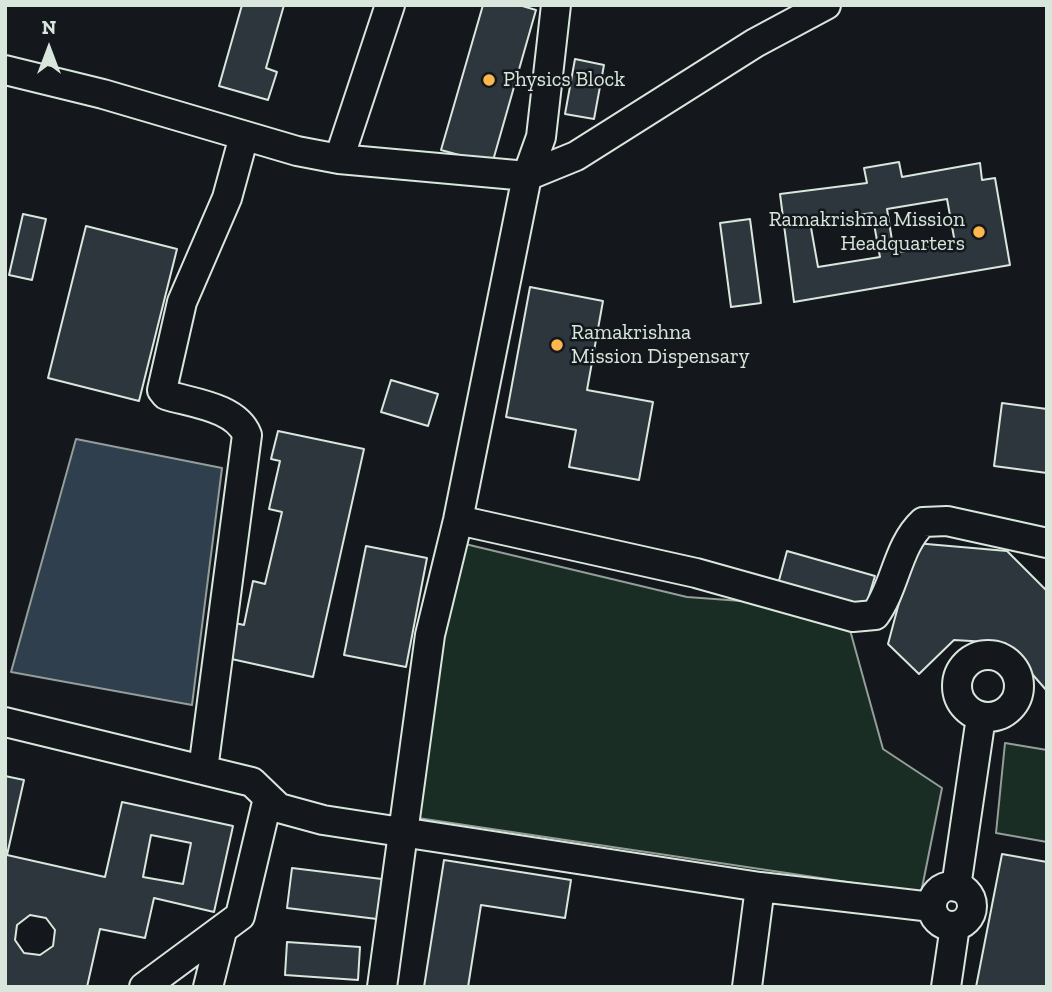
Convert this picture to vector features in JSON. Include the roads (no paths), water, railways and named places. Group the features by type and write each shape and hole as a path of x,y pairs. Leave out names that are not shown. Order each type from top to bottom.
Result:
{"street":[{"path":"339,159 390,5"},
{"path":"382,987 430,635 458,520 527,176 541,137 556,5"},
{"path":"5,70 103,94 243,136 339,159 527,176 576,156 755,43 826,5"},
{"path":"203,770 247,435 237,420 222,412 166,396 162,390 183,302 227,198 243,136"},
{"path":"458,520 696,573 853,617 875,615 886,600 909,534 923,522 947,521 1047,543"},
{"path":"956,887 981,717"},
{"path":"5,722 253,782 279,807 323,821 760,887 932,907"},
{"path":"144,987 240,916 245,908 268,798"},
{"path":"747,987 760,887"},
{"path":"956,887 967,895 971,907 967,919 955,926 937,920 932,907 938,892 956,887"},
{"path":"946,987 955,926"},
{"path":"208,987 222,931"}],"water":[{"path":"76,439 222,468 192,705 11,672"}],"place":[{"name":"Physics Block","path":"489,80"},
{"name":"Ramakrishna Mission Headquarters","path":"979,232"},
{"name":"Ramakrishna Mission Dispensary","path":"557,345"}]}
